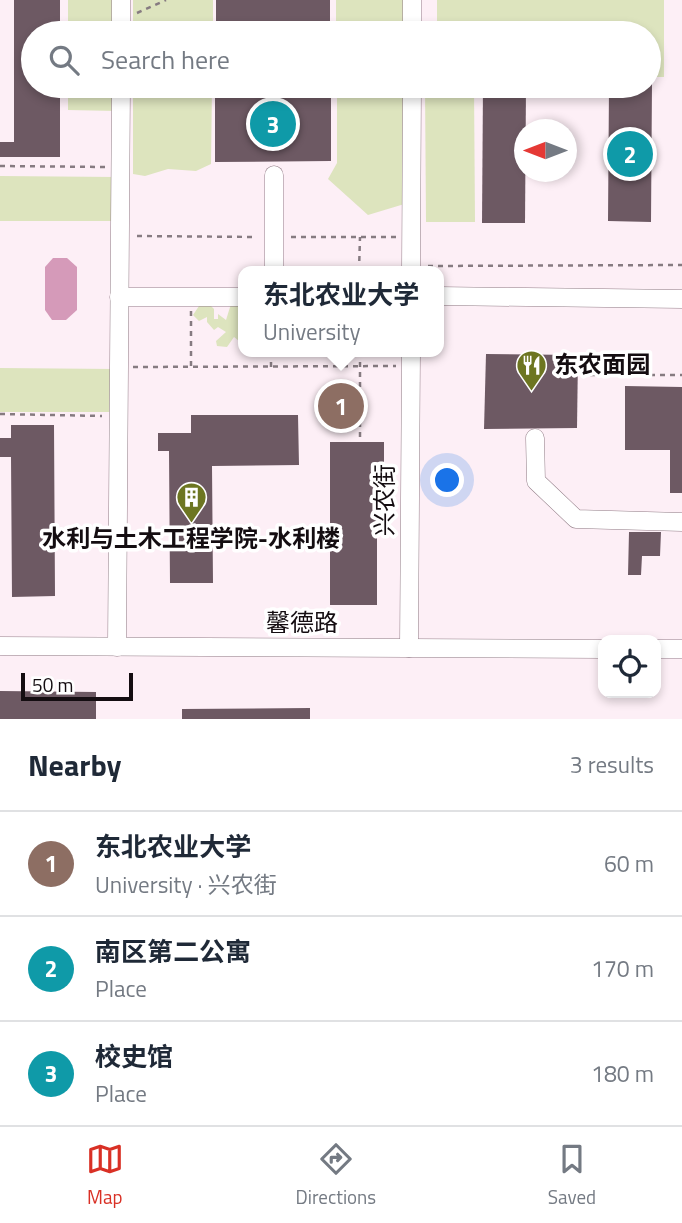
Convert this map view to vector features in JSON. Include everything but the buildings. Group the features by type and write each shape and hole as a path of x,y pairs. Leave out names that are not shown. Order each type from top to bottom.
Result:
{"street":[{"path":"121,0 121,21"},
{"path":"412,0 412,21"},
{"path":"117,647 121,98"},
{"path":"411,266 412,98"},
{"path":"274,175 274,266"},
{"path":"444,296 682,299"},
{"path":"119,297 238,297"},
{"name":"兴农街","path":"409,648 411,359"},
{"path":"535,438 536,481 576,519 682,522"},
{"name":"馨德路","path":"0,646 598,649"},
{"path":"661,649 682,649"}],"path":[{"path":"131,21 166,0"},
{"path":"0,166 120,167"},
{"path":"359,266 360,237"},
{"path":"444,269 682,265"},
{"path":"190,297 191,368"},
{"path":"271,357 271,367"},
{"path":"360,357 360,438"},
{"path":"119,367 360,367 411,359"},
{"path":"590,375 682,375"},
{"path":"0,414 119,416"}],"green space":[{"path":"68,0 116,0 116,21 68,21"},
{"path":"133,0 213,0 213,21 133,21"},
{"path":"336,0 412,0 412,21 336,21"},
{"path":"437,0 664,0 664,77 661,77 661,21 437,21"},
{"path":"68,98 116,98 117,111 68,110"},
{"path":"133,98 212,98 211,164 196,171 168,169 145,176 133,174"},
{"path":"337,98 412,98 411,202 368,215 328,179 337,163"},
{"path":"425,98 474,98 475,222 426,222"},
{"path":"0,176 117,177 116,221 0,221"},
{"path":"238,302 238,340 234,337 227,347 217,346 216,341 226,332 218,327 214,330 207,322 207,317 199,321 193,315 199,306 210,305 214,309 214,319 218,319 218,314 226,320 231,304"},
{"path":"0,368 115,369 115,412 0,412"}],"shaded area":[{"path":"53,258 67,258 77,267 77,310 66,320 52,320 45,310 45,267"}],"place":[{"name":"校史馆","path":"273,124"},
{"name":"南区第二公寓","path":"630,154"},
{"name":"东农面园","path":"531,392"},
{"name":"东北农业大学","path":"341,406"},
{"name":"水利与土木工程学院-水利楼","path":"191,524"}]}
